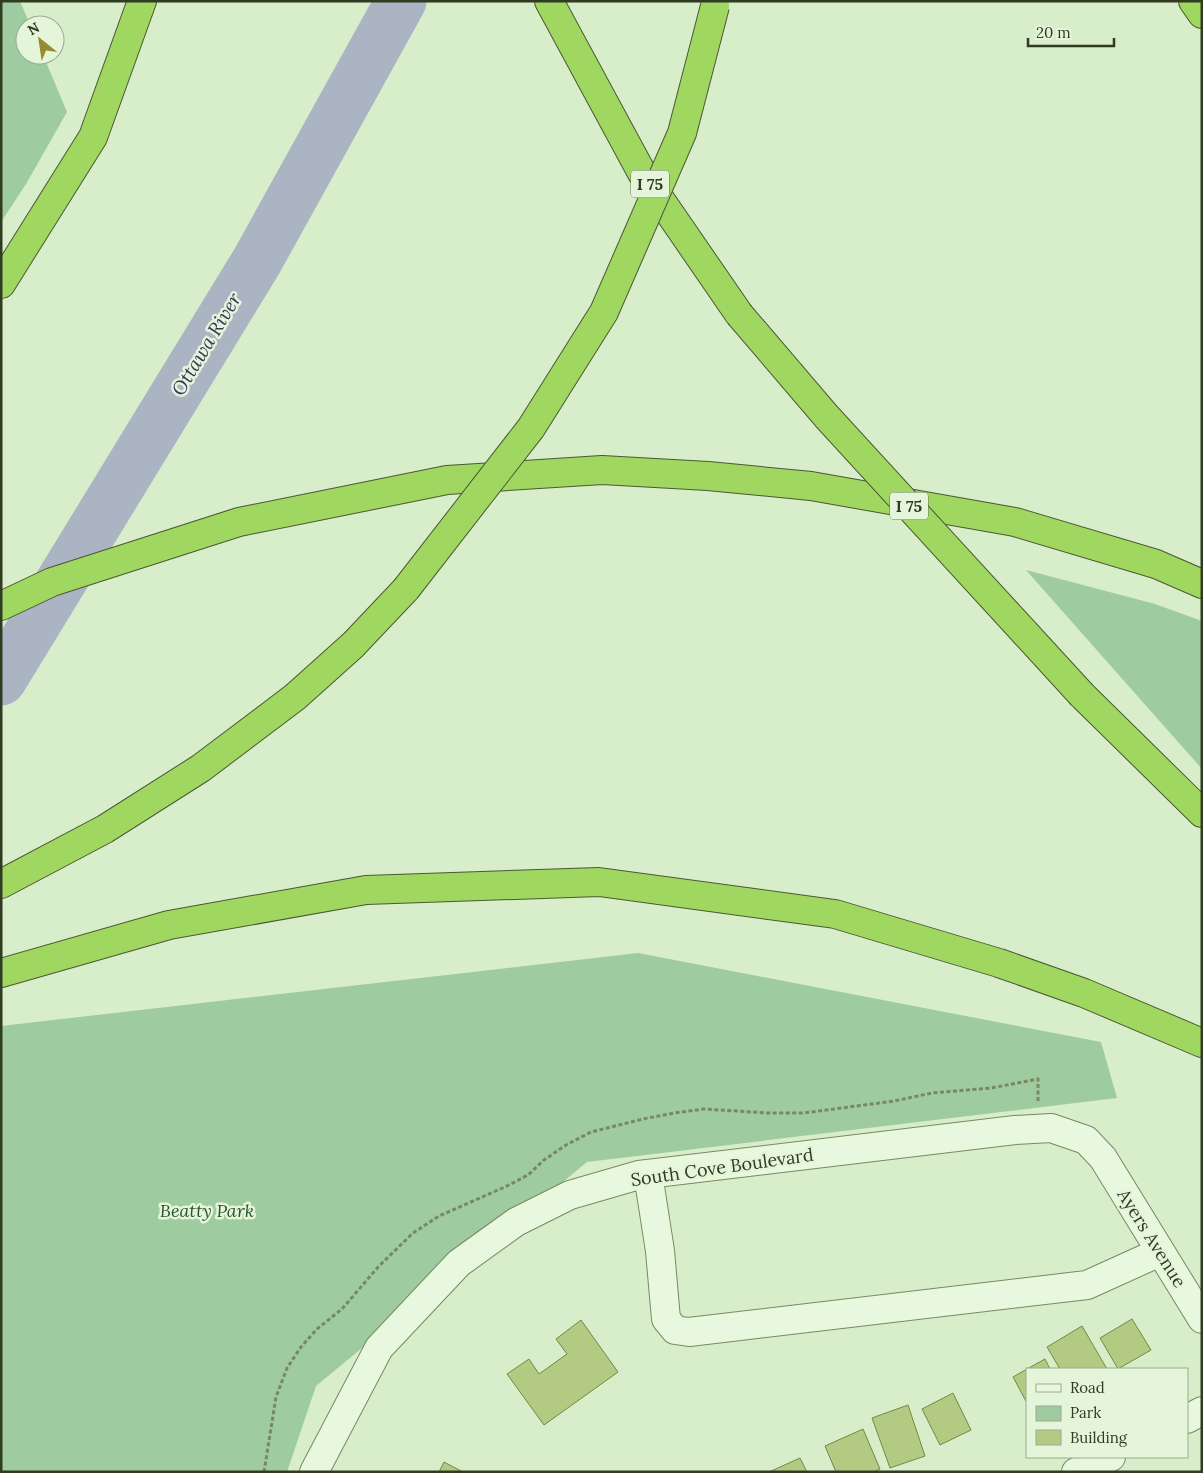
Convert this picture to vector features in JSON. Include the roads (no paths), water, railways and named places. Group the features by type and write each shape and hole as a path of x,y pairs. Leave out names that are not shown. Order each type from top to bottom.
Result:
{"highway":[{"path":"1,284 93,137 142,1"},
{"name":"I 75","path":"549,1 642,173 739,314 827,417 1082,696 1202,813"},
{"path":"1193,1 1202,14"},
{"path":"1,884 105,829 201,768 295,697 353,645 406,588 531,428 604,312 682,133 715,4"},
{"path":"1,606 52,582 239,522 447,480 602,470 708,476 811,486 1015,522 1156,564 1202,584"},
{"path":"1,973 169,925 366,890 599,882 835,914 1007,966 1084,993 1202,1043"}],"street":[{"name":"South Cove Boulevard","path":"314,1472 379,1348 459,1263 516,1222 570,1195 648,1174 1015,1130 1051,1128 1086,1140 1103,1158"},
{"name":"Ayers Avenue","path":"1103,1158 1202,1319"},
{"path":"648,1174 660,1251 666,1319 675,1330 689,1332 1087,1285 1160,1252"},
{"path":"1188,1418 1202,1411"},
{"path":"1076,1472 1109,1458"}],"waterway":[{"name":"Ottawa River","path":"1,680 257,261 401,1"}],"park label":[{"name":"Beatty Park","path":"207,1210"}]}
